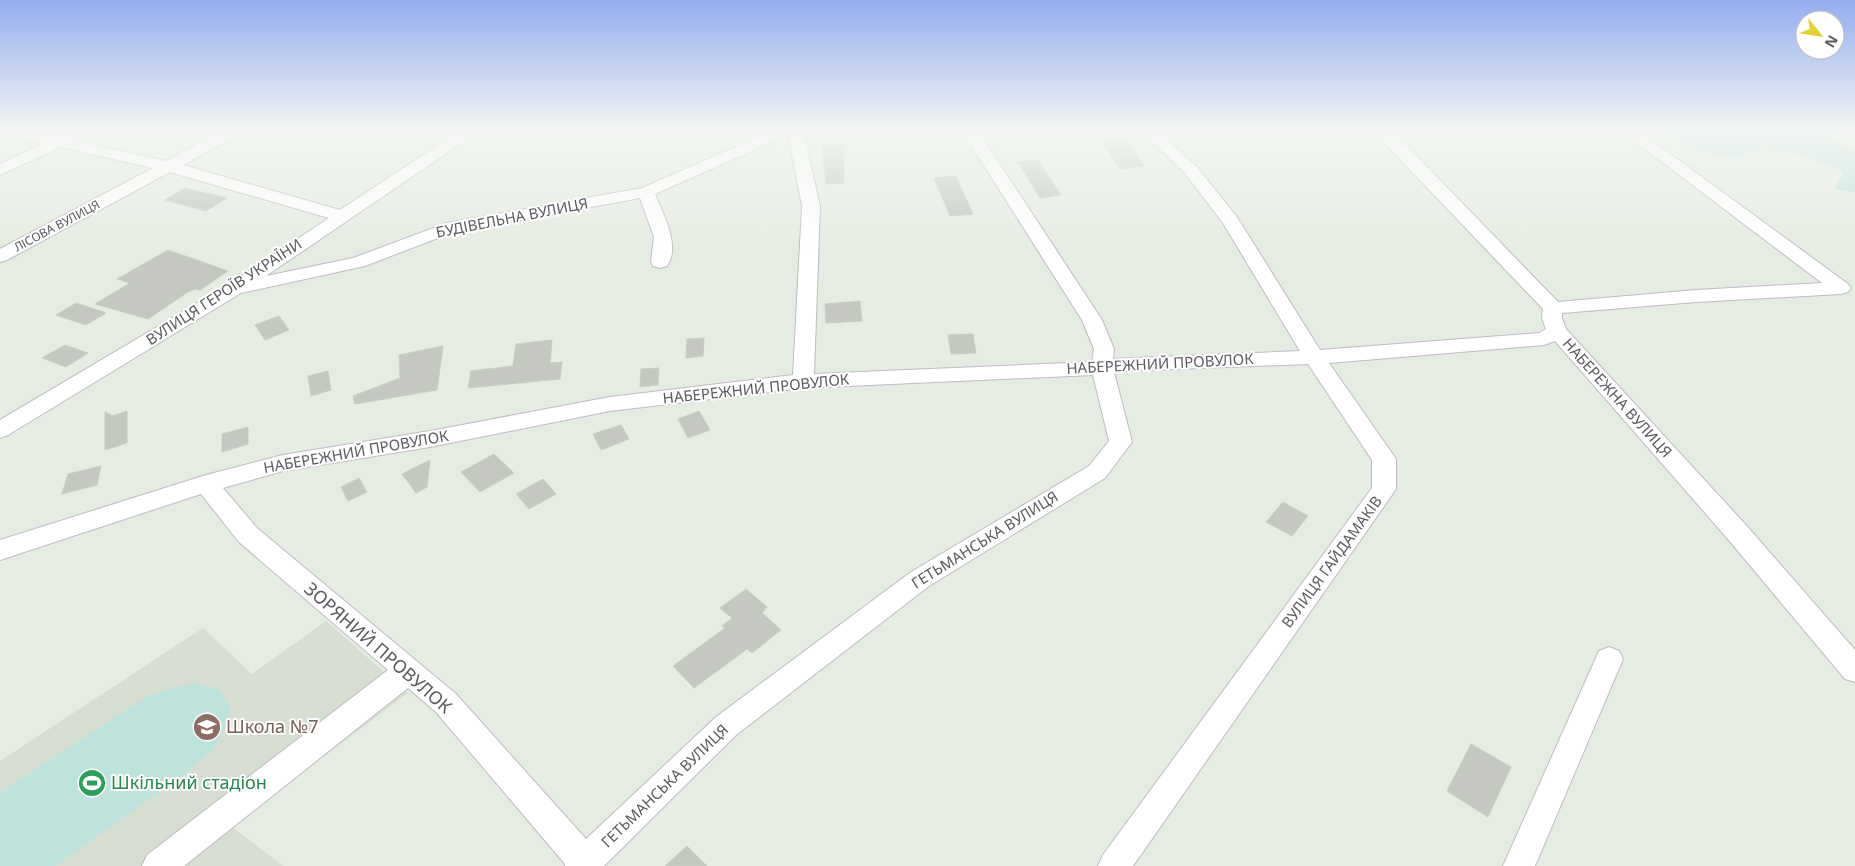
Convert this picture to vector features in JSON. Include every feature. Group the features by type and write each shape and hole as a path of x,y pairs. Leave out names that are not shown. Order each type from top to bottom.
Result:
{"street":[{"name":"ЛІСОВА ВУЛИЦЯ","path":"0,256 158,171"},
{"path":"187,171 342,216"},
{"name":"ВУЛИЦЯ ГЕРОЇВ УКРАЇНИ","path":"0,430 235,289 409,171"},
{"name":"БУДІВЕЛЬНА ВУЛИЦЯ","path":"235,289 358,262 447,228 646,192 693,171"},
{"path":"803,171 811,206 803,381"},
{"name":"ГЕТЬМАНСЬКА ВУЛИЦЯ","path":"584,865 726,726 920,579 1097,472 1121,442 1102,368 1104,350 1092,320 996,171"},
{"name":"ВУЛИЦЯ ГАЙДАМАКІВ","path":"1114,866 1384,489 1384,459 1314,356 1231,221 1192,171"},
{"path":"1422,171 1553,308 1696,296 1841,288 1684,171"},
{"path":"646,192 663,237 660,262"},
{"name":"НАБЕРЕЖНА ВУЛИЦЯ","path":"1553,308 1552,318 1557,330 1736,531 1855,670"},
{"name":"НАБЕРЕЖНИЙ ПРОВУЛОК","path":"0,550 206,484 283,463 430,439 610,404 803,381 1102,368 1122,364 1314,356 1544,339 1557,330"},
{"name":"ЗОРЯНИЙ ПРОВУЛОК","path":"206,484 248,535 446,703 584,865"},
{"path":"1519,866 1609,659"},
{"path":"158,866 408,671"}],"shaded area":[{"path":"1843,171 1855,171 1855,193 1835,189 1844,172"},
{"name":"Школа №7","path":"326,621 408,693 231,826 283,866 0,866 0,761 203,628 252,674"},
{"name":"Шкільний стадіон","path":"197,684 219,690 231,707 225,727 212,750 184,774 55,866 0,866 0,793 148,696 175,687"}],"building":[{"path":"825,171 844,171 844,183 826,184"},
{"path":"1024,171 1046,171 1061,195 1040,198"},
{"path":"956,176 973,214 950,216 934,178"},
{"path":"185,188 227,198 206,211 165,200"},
{"path":"168,250 228,271 200,290 195,289 188,292 148,319 95,304 130,283 117,279"},
{"path":"860,301 862,321 826,323 825,304"},
{"path":"76,303 106,313 86,325 56,315"},
{"path":"279,316 289,330 265,340 255,325"},
{"path":"973,334 976,353 951,354 948,335"},
{"path":"704,338 703,356 686,358 687,339"},
{"path":"552,340 550,363 562,362 560,379 468,388 471,371 513,366 516,344"},
{"path":"65,345 88,353 66,367 42,358"},
{"path":"443,346 437,390 355,404 353,396 400,378 399,355"},
{"path":"659,368 658,385 640,387 641,369"},
{"path":"328,371 331,390 311,396 308,376"},
{"path":"127,411 127,443 105,450 105,412 113,416"},
{"path":"699,411 710,430 688,438 678,419"},
{"path":"621,425 629,439 601,450 593,434"},
{"path":"248,427 248,444 222,452 222,434"},
{"path":"494,454 514,473 480,492 461,472"},
{"path":"430,460 427,487 416,493 402,474"},
{"path":"101,466 97,485 62,494 68,474"},
{"path":"359,478 367,492 348,501 341,487"},
{"path":"543,479 556,494 529,509 516,494"},
{"path":"1283,502 1308,516 1292,536 1266,522"},
{"path":"746,589 767,607 762,613 781,630 752,653 747,649 694,688 673,666 725,628 722,626 732,618 720,608"},
{"path":"1471,744 1511,767 1488,817 1447,791"},
{"path":"687,846 707,866 665,866"}],"place":[{"name":"Школа №7","path":"207,727"},
{"name":"Шкільний стадіон","path":"92,783"}]}
